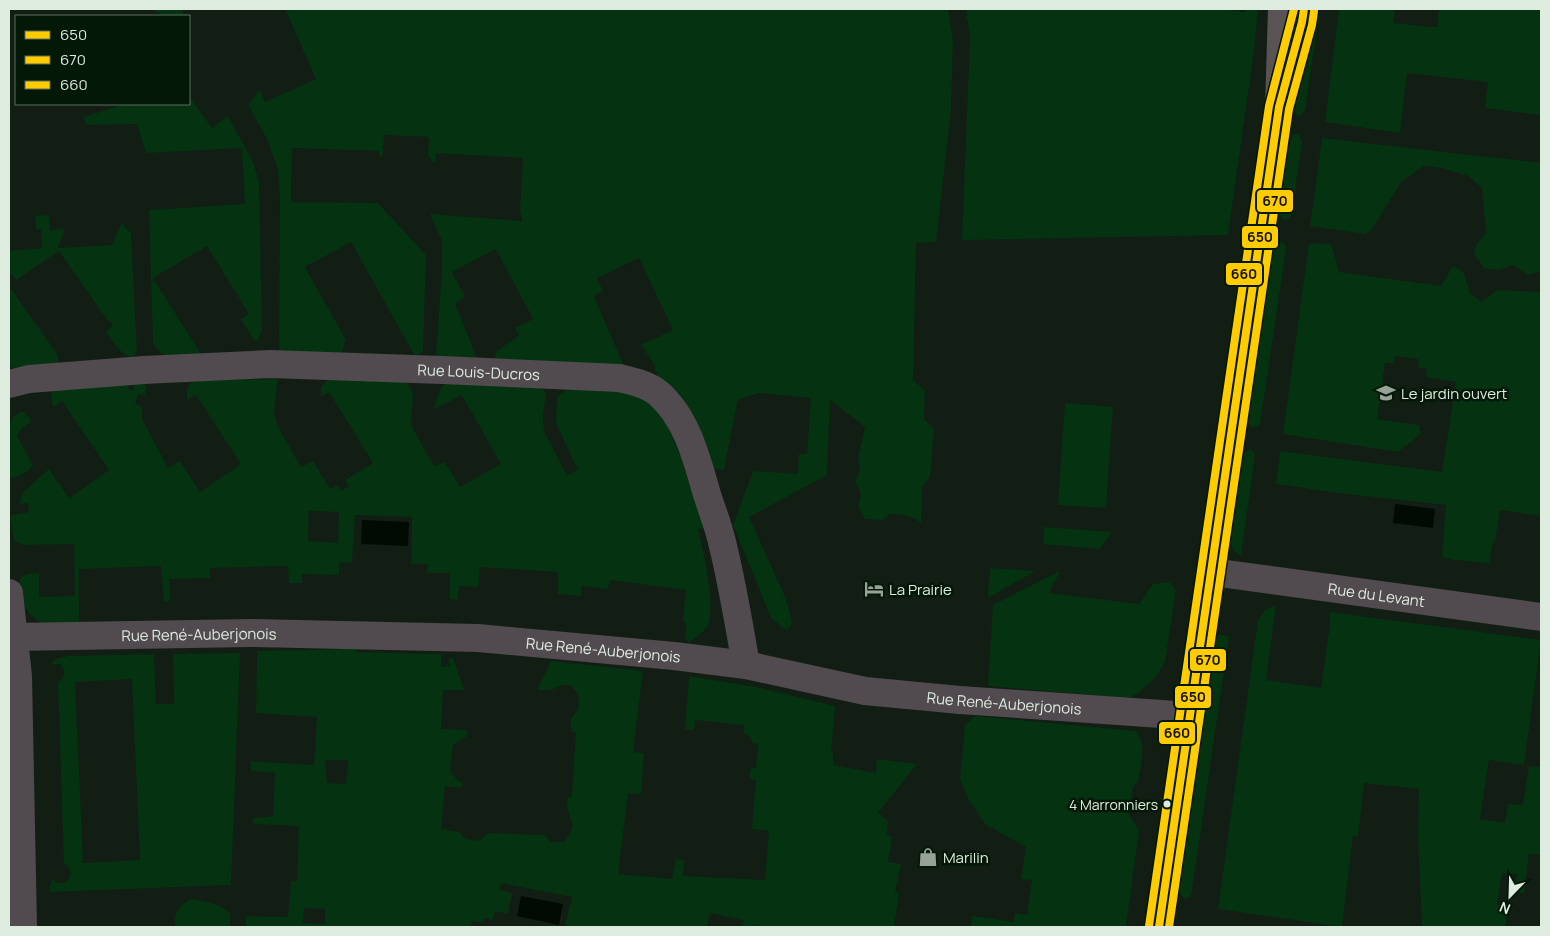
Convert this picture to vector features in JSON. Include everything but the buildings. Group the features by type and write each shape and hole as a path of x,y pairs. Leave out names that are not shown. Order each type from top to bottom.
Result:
{"main road":[{"path":"1158,927 1212,572 1279,107 1282,9"},
{"path":"1279,107 1304,9"}],"street":[{"name":"Rue Louis-Ducros","path":"9,384 29,379 144,370 270,364 619,378 640,383 656,392 669,405 682,423 696,458 722,542 746,665"},
{"name":"Rue du Levant","path":"1212,572 1541,617"},
{"path":"9,594 18,676 23,927"},
{"name":"Rue René-Auberjonois","path":"13,637 251,633 478,638 664,655 746,665 866,691 960,700 1190,716"}],"green space":[{"path":"151,9 183,9 183,15 164,15"},
{"path":"285,9 948,9 953,40 951,110 936,242 916,243 913,380 925,390 924,419 934,429 930,477 922,487 921,523 904,515 891,514 882,520 865,519 858,507 861,493 855,482 860,469 858,456 865,427 830,400 827,475 749,517 786,599 792,622 787,631 771,618 733,525 753,471 798,474 799,454 807,454 811,398 760,393 738,399 724,470 713,469 691,412 679,393 658,378 654,364 641,345 673,330 639,258 597,278 603,291 594,296 624,366 497,359 494,357 496,352 519,335 515,328 533,319 496,249 452,272 465,297 455,304 477,358 436,357 442,271 442,241 430,214 522,221 520,210 523,158 436,153 435,163 428,156 429,137 384,135 383,155 379,156 379,151 292,148 291,202 378,203 426,255 423,352 415,356 351,242 305,267 346,340 341,355 279,354 280,202 278,169 267,139 248,105 260,90 265,102 316,79"},
{"path":"966,9 1224,9 1245,12 1246,9 1258,9 1254,52 1228,235 962,240 970,38"},
{"path":"1310,9 1320,9 1305,110 1300,116 1296,115 1294,109"},
{"path":"1339,9 1395,9 1393,23 1437,27 1439,9 1541,9 1541,115 1485,108 1488,82 1407,73 1400,133 1325,122"},
{"path":"190,97 212,128 228,116 253,162 259,181 262,331 258,340 254,341 241,319 249,314 207,246 153,278 202,356 181,358 168,356 162,354 153,343 149,210 245,204 242,148 146,153 137,124 86,125 84,117 122,105 190,105"},
{"path":"1297,134 1302,142 1291,216 1286,220 1282,219 1279,214 1289,145 1293,135"},
{"path":"1322,138 1541,163 1541,277 1539,272 1527,275 1513,265 1499,270 1484,268 1474,254 1476,245 1486,233 1482,188 1468,176 1442,168 1424,166 1402,181 1372,229 1365,234 1310,226"},
{"path":"49,215 50,230 65,229 58,248 112,245 122,223 131,233 137,352 134,356 130,357 122,352 106,332 113,325 108,321 59,251 16,280 9,271 9,251 42,248 41,229 36,229 35,216"},
{"path":"1280,241 1286,245 1286,249 1260,425 1253,428 1248,420 1273,248"},
{"path":"1309,243 1331,244 1339,272 1441,286 1453,266 1464,273 1470,293 1481,302 1497,290 1541,292 1541,516 1500,510 1489,563 1442,557 1446,505 1276,484 1280,451 1442,472 1456,382 1426,377 1427,369 1418,367 1419,359 1395,356 1394,363 1385,363 1377,419 1419,425 1421,434 1398,452 1283,434"},
{"path":"9,286 57,354 59,364 9,368"},
{"path":"278,379 274,411 277,425 301,467 313,461 330,489 338,485 341,491 349,486 345,480 373,463 329,392 321,397 321,387 329,379 405,381 410,387 413,398 412,427 434,466 445,462 460,487 501,464 462,395 433,410 442,386 445,384 540,387 546,393 543,416 544,432 567,475 578,470 556,423 557,396 568,389 612,390 635,395 652,406 665,421 681,457 704,528 698,529 710,593 710,618 707,627 689,643 685,639 686,624 683,620 686,590 610,580 608,589 582,586 581,596 558,594 558,572 480,567 478,587 459,586 458,600 450,599 450,573 427,573 428,564 411,564 412,517 355,515 352,563 339,562 339,575 302,574 302,583 289,583 288,566 210,568 210,578 169,579 170,601 164,601 161,566 79,569 79,628 51,627 37,620 25,607 19,590 20,579 26,574 39,573 39,597 75,596 74,544 23,545 14,541 10,518 12,515 29,512 28,503 19,504 23,492 49,469 69,498 109,470 62,401 53,407 51,393 55,389 128,384 129,390 134,390 134,384 144,384 146,387 145,396 138,394 135,404 142,406 142,419 168,468 180,461 200,492 241,464 196,395 187,400 189,386 195,381","holes":["309,511 339,512 338,543 308,541"]},
{"path":"1065,403 1113,407 1106,508 1058,505"},
{"path":"20,412 24,412 31,422 21,429 17,436 33,465 28,471 14,478 9,477 9,426 13,417"},
{"path":"1250,449 1255,455 1241,556 1233,550 1231,543 1243,456"},
{"path":"1044,527 1112,532 1100,549 1043,544"},
{"path":"990,568 1035,571 988,598"},
{"path":"1060,572 1049,593 1139,604 1153,584 1169,582 1176,590 1165,662 1156,677 1140,692 1129,698 988,686 993,605"},
{"path":"1276,605 1266,680 1321,688 1330,612 1541,640 1524,765 1489,760 1480,819 1505,823 1508,804 1523,805 1529,766 1540,767 1541,760 1541,855 1529,854 1524,894 1515,892 1517,874 1502,873 1497,905 1508,906 1505,927 1422,927 1418,837 1419,789 1364,783 1358,836 1353,835 1342,927 1218,909 1258,620 1265,610"},
{"path":"1217,634 1229,638 1191,897 1185,899 1179,893"},
{"path":"355,649 356,652 441,654 441,667 450,666 449,658 453,658 464,690 443,690 441,729 467,730 467,736 453,745 450,770 457,780 463,783 461,788 445,786 441,829 459,832 466,839 479,841 488,833 544,835 551,842 565,842 573,827 567,807 568,797 572,797 576,732 571,731 571,719 578,709 579,701 576,691 570,685 562,685 551,690 537,690 551,661 643,671 633,752 644,753 641,794 628,793 618,874 672,879 676,859 684,860 683,876 765,880 769,831 752,829 756,780 749,779 751,768 756,768 758,744 752,743 750,737 744,734 744,725 695,720 694,730 685,730 689,676 756,687 835,706 831,752 833,753 833,765 876,773 877,759 917,764 878,813 888,821 887,835 892,836 888,862 901,864 895,892 899,893 894,927 764,927 753,925 752,927 742,927 744,920 710,913 707,927 565,927 572,897 501,883 500,890 512,893 508,914 495,911 493,920 484,918 483,923 472,921 471,927 246,927 246,916 288,917 291,881 297,881 299,826 253,824 253,818 273,816 275,773 251,771 251,761 314,765 317,717 256,713 257,651","holes":["325,760 348,760 346,784 327,783","304,908 325,909 325,924 303,923"]},
{"path":"240,653 231,885 49,892 52,878 57,883 65,883 70,873 69,868 64,864 58,682 63,678 64,671 60,664 51,664 56,659 68,656 154,654 156,704 174,704 173,654","holes":["132,679 140,860 83,863 75,682"]},
{"path":"975,716 1136,731 1140,736 1142,755 1138,782 1133,786 1129,814 1139,831 1126,927 971,927 972,916 1014,922 1015,913 1027,915 1032,880 1021,879 1026,847 985,824 969,800 960,780 965,725"},
{"path":"191,899 212,903 226,910 230,913 230,927 175,927 177,910"}],"shaded area":[{"path":"1395,504 1435,509 1433,528 1393,523"},
{"path":"362,520 409,522 408,546 361,544"},
{"path":"521,896 563,904 559,925 517,916"}],"transit line":[{"name":"660","path":"1149,926 1269,106 1294,9"},
{"name":"650","path":"1159,927 1279,107 1304,9"},
{"name":"670","path":"1169,927 1289,109 1312,25 1314,11"}],"place":[{"name":"Le jardin ouvert","path":"1386,393"},
{"name":"La Prairie","path":"874,589"},
{"name":"4 Marronniers","path":"1167,804"},
{"name":"Marilin","path":"928,857"}]}
